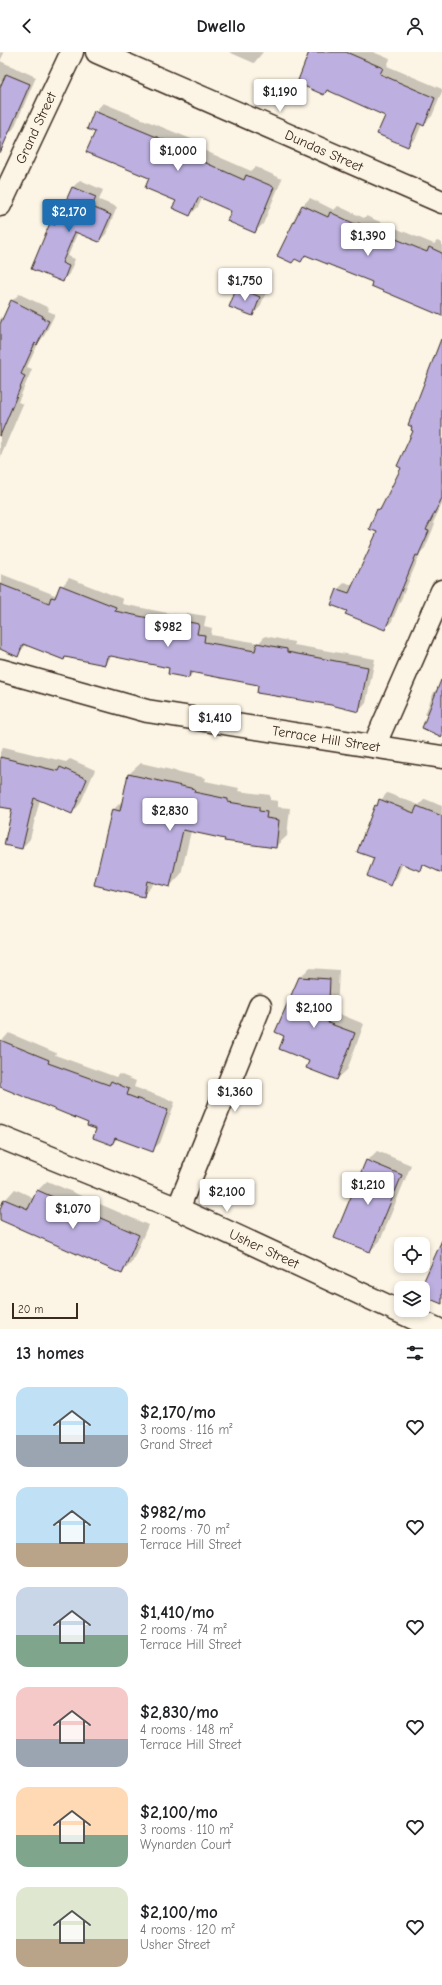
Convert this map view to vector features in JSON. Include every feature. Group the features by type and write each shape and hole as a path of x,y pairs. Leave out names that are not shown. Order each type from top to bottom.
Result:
{"street":[{"name":"Grand Street","path":"0,205 72,52"},
{"name":"Dundas Street","path":"102,53 442,202"},
{"path":"374,746 442,591"},
{"name":"Terrace Hill Street","path":"0,670 147,711 442,757"},
{"path":"178,1208 260,1006"},
{"name":"Usher Street","path":"0,1137 178,1208 437,1329"}],"building":[{"path":"309,52 346,52 383,68 380,74 435,98 424,126 418,123 408,147 377,134 385,116 327,90 324,95 297,83"},
{"path":"6,74 30,84 0,153 0,87"},
{"path":"94,111 188,150 186,154 244,180 246,175 274,187 255,233 227,221 231,211 199,197 190,216 172,208 176,201 145,188 149,178 86,152 95,132 87,129"},
{"path":"72,187 96,197 92,207 111,215 99,242 75,232 62,263 69,266 63,282 31,269 50,223 55,225"},
{"path":"302,205 328,217 330,212 357,225 358,223 427,252 429,247 442,253 442,316 371,286 372,282 305,255 301,262 295,259 292,263 277,256"},
{"path":"237,287 260,297 253,316 229,307"},
{"path":"11,300 43,316 42,318 49,321 37,345 35,343 21,374 25,376 0,436 0,324"},
{"path":"441,339 442,498 426,530 429,531 418,556 416,555 385,630 345,614 347,611 331,605 337,589 349,593 377,532 369,529 377,509 380,510 401,468 397,466 413,431 411,430 412,427 408,425"},
{"path":"0,584 49,603 51,597 55,598 60,585 116,607 115,611 177,624 178,620 199,624 197,634 205,635 204,642 255,651 257,643 287,649 287,652 368,667 359,712 331,705 257,693 258,685 190,672 189,678 168,674 169,668 111,656 107,657 105,665 65,657 64,660 23,644 18,657 0,649"},
{"path":"442,680 442,737 422,728"},
{"path":"0,757 58,771 60,767 87,779 72,814 34,798 22,849 4,845 12,809 0,807"},
{"path":"128,774 195,789 194,792 228,799 228,802 259,807 259,811 267,812 266,818 279,820 276,848 224,841 225,839 183,830 170,887 147,881 144,897 94,885 112,809 120,811"},
{"path":"379,799 414,813 417,806 442,816 442,873 422,864 420,871 400,863 391,886 367,876 374,858 357,852 375,805 377,806"},
{"path":"299,977 330,979 328,1023 355,1033 337,1080 306,1068 309,1061 279,1049 284,1036 275,1032"},
{"path":"0,1040 49,1060 48,1063 109,1085 111,1081 129,1089 127,1095 168,1110 153,1152 115,1138 112,1145 93,1138 96,1129 87,1126 88,1123 0,1087"},
{"path":"366,1160 402,1175 370,1252 334,1238"},
{"path":"37,1190 139,1235 122,1274 0,1220 0,1209 4,1199 28,1209"},
{"path":"442,1240 442,1304 430,1299 430,1281 424,1281 427,1273 430,1273 430,1267"}]}
